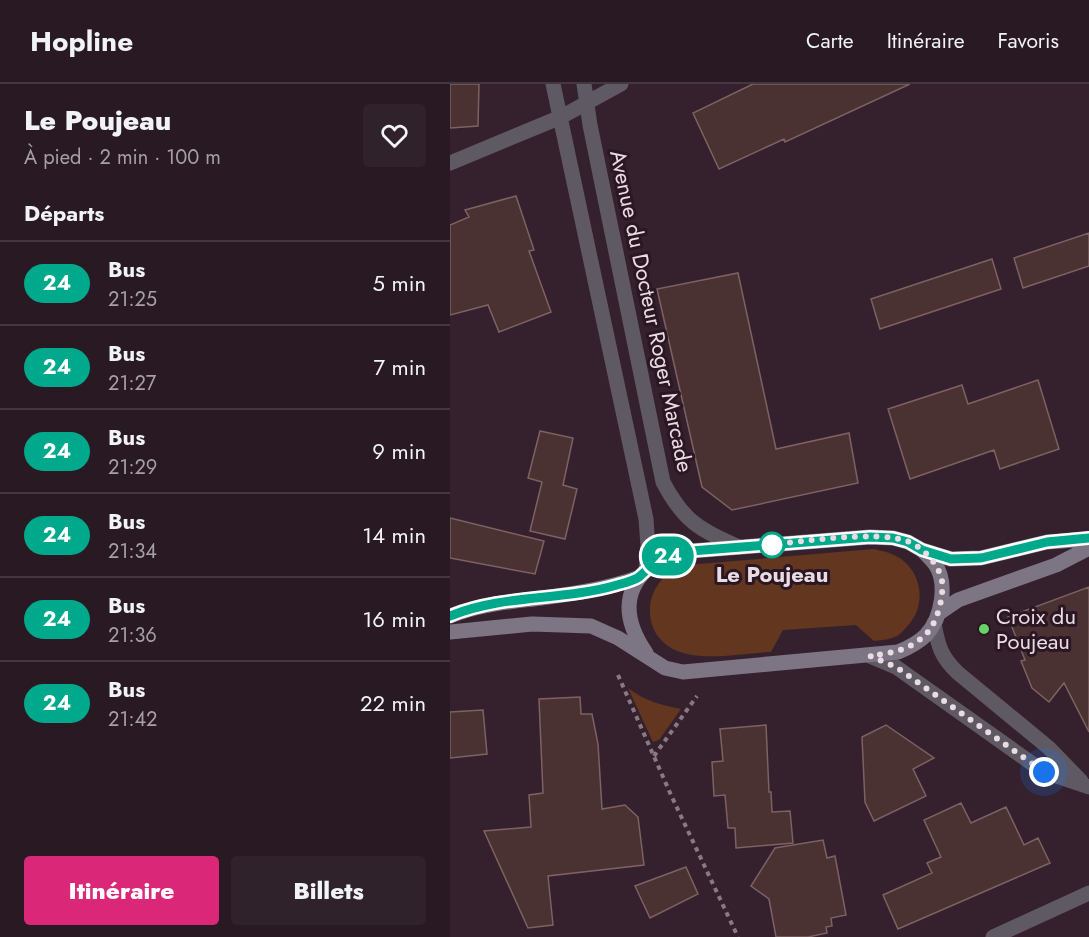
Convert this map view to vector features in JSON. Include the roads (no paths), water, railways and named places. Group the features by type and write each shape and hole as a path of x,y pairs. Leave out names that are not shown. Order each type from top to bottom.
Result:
{"main road":[{"path":"450,616 470,608 496,602 591,591 642,574 659,560 676,554 870,537 893,538 908,542 922,550 951,559 981,558 1047,542 1089,538"},
{"path":"450,633 532,624 591,626 618,638 665,668 683,672 870,656 898,652 913,645 926,635 937,618 957,600 1056,565 1089,548"},
{"path":"922,550 935,564 942,582 937,618"},
{"path":"642,574 631,594 631,625 637,640 648,656"}],"street":[{"path":"553,84 646,519 648,546 642,574"},
{"name":"Avenue du Docteur Roger Marcade","path":"584,84 590,125 663,482 675,504 687,519 705,532 739,547"},
{"path":"450,163 561,117 621,84"},
{"path":"937,618 938,644 945,661 1049,748 1086,785"},
{"path":"870,656 896,667 1044,772 1086,785"},
{"path":"993,937 1089,893"}],"place":[{"name":"Le Poujeau","path":"772,545"},
{"name":"Croix du Poujeau","path":"984,629"}]}
